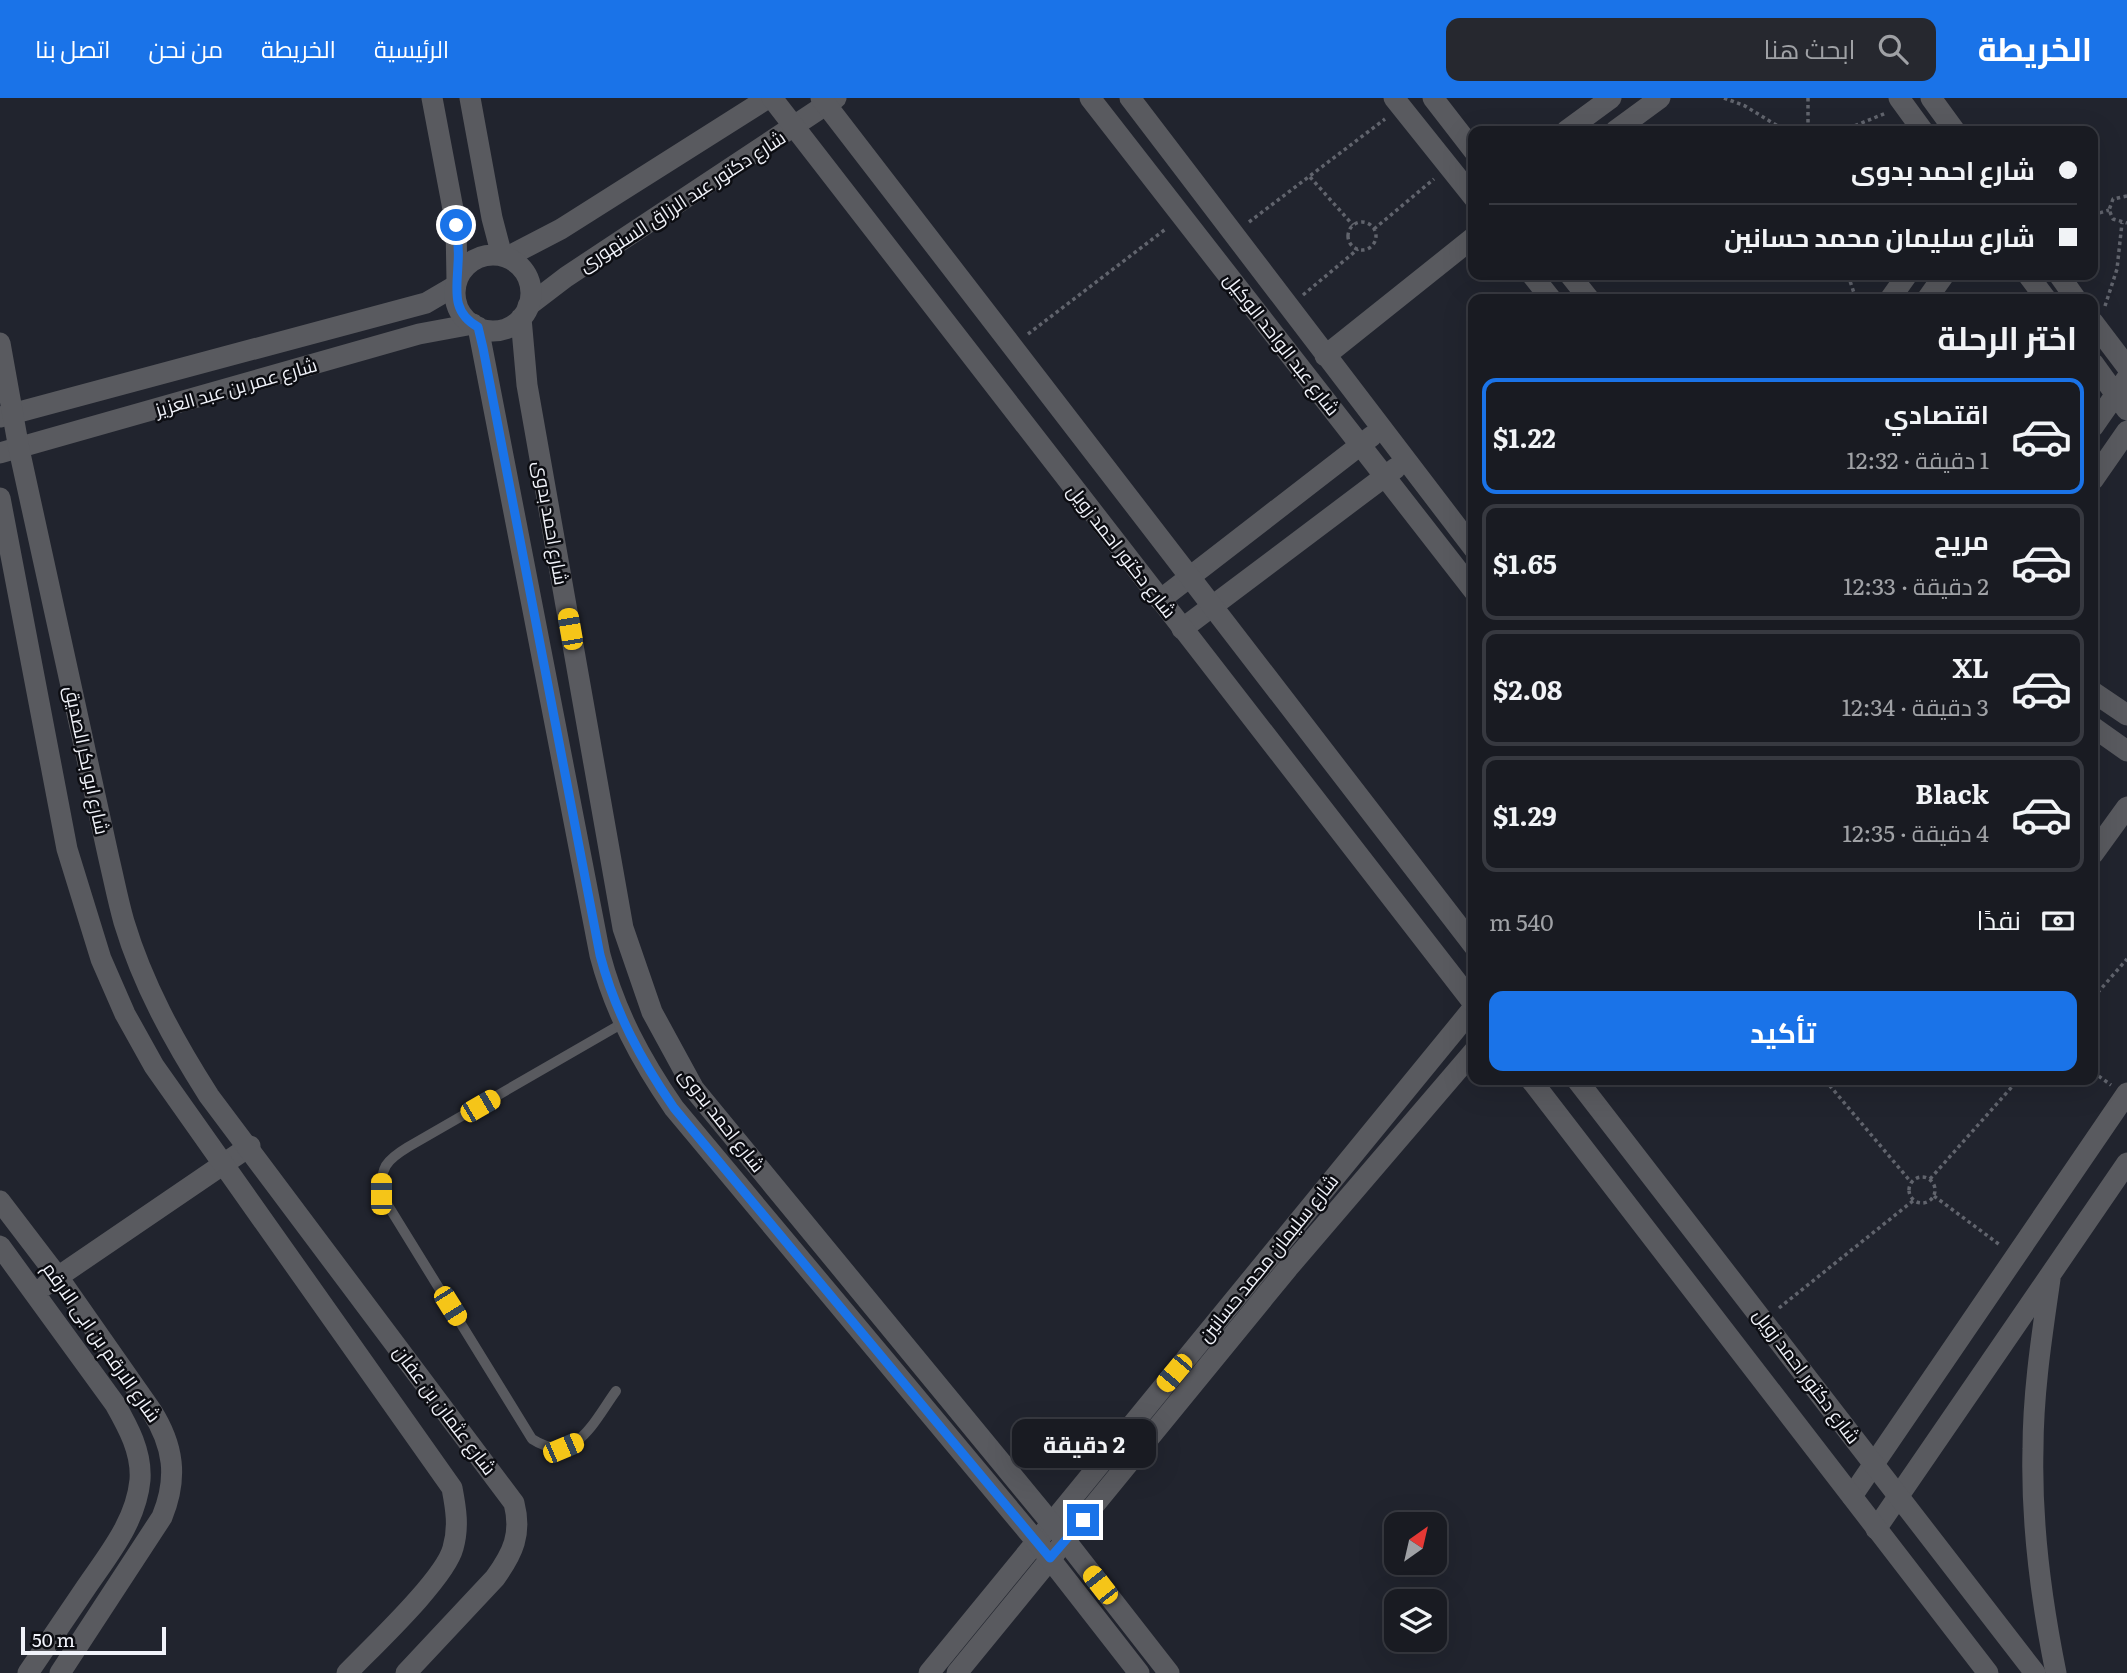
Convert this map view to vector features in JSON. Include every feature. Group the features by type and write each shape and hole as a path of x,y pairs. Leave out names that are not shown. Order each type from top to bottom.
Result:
{"street":[{"path":"432,98 456,225 456,283 458,308 475,326 496,330 513,324 524,312 531,294 524,272 504,257 480,257 462,271 456,283"},
{"path":"470,98 504,257"},
{"name":"شارع دكتور عبد الرزاق السنهورى","path":"504,257 561,229 770,98"},
{"name":"شارع دكتور احمد زويل","path":"770,98 1468,998"},
{"name":"شارع عبد الواحد الوكيل","path":"1090,98 1468,583"},
{"name":"شارع عبد الواحد الوكيل","path":"1130,98 1468,541"},
{"path":"1433,98 1468,143"},
{"path":"1573,126 1611,98"},
{"path":"1622,126 1660,98"},
{"path":"1931,98 1951,126"},
{"name":"شارع دكتور عبد الرزاق السنهورى","path":"524,312 566,278 794,127 828,100"},
{"name":"شارع دكتور احمد زويل","path":"828,100 1012,347 1468,938"},
{"path":"1398,102 1468,191"},
{"path":"1901,102 1919,126"},
{"path":"1325,356 1468,242"},
{"path":"1536,280 1547,294"},
{"path":"1574,280 1585,294"},
{"name":"شارع عمر بن عبد العزيز","path":"6,415 426,303 456,283"},
{"name":"شارع احمد بدوى","path":"524,312 525,374 623,928 652,1012 694,1090 1066,1541 1169,1673"},
{"name":"شارع عمر بن عبد العزيز","path":"10,451 428,331 475,326"},
{"name":"شارع احمد بدوى","path":"475,326 600,955 609,989 623,1023 648,1071 674,1108 1050,1558 1139,1673"},
{"path":"2098,328 2127,367"},
{"name":"شارع ابو بكر الصديق","path":"0,343 10,451 124,922 146,983 174,1041 209,1096 250,1146"},
{"path":"2098,368 2123,394 2098,422"},
{"path":"1160,600 1382,428"},
{"path":"2098,473 2127,431"},
{"path":"1182,629 1406,460"},
{"name":"شارع ابو بكر الصديق","path":"0,498 67,849 101,959 125,1014 155,1066 224,1164"},
{"path":"2098,695 2127,715"},
{"path":"2098,731 2127,751"},
{"path":"2098,847 2127,807"},
{"name":"شارع سليمان محمد حسانين","path":"929,1673 1468,1013"},
{"name":"شارع سليمان محمد حسانين","path":"957,1673 1288,1268 1468,1058"},
{"name":"شارع دكتور احمد زويل","path":"1535,1085 1988,1673"},
{"name":"شارع دكتور احمد زويل","path":"1581,1085 2035,1673"},
{"path":"1852,1496 2127,1093"},
{"path":"36,1292 250,1146"},
{"name":"شارع عثمان بن عفان","path":"250,1146 514,1503 519,1523 516,1543 508,1561 406,1673"},
{"path":"1876,1529 2127,1163"},
{"name":"شارع عثمان بن عفان","path":"224,1164 452,1489 458,1520 453,1551 437,1578 347,1673"},
{"name":"شارع الارقم بن ابى الارقم","path":"0,1200 58,1277 165,1430 172,1454 174,1478 162,1517 60,1673"},
{"name":"شارع الارقم بن ابى الارقم","path":"0,1246 36,1292 124,1421 138,1452 140,1478 135,1507 122,1535 28,1673"},
{"path":"2051,1274 2039,1361 2032,1448 2035,1536 2046,1623 2056,1673"}],"lane":[{"path":"616,1391 580,1441 563,1448 544,1447 532,1439 381,1194 381,1172 391,1158 408,1147 623,1023"}],"path":[{"path":"1724,98 1745,106 1778,126"},
{"path":"1808,98 1808,126"},
{"path":"1233,233 1309,176 1398,102"},
{"path":"1852,126 1901,102"},
{"path":"1374,229 1449,167"},
{"path":"1309,176 1353,225"},
{"path":"2098,315 2112,288 2125,223 2113,219 2109,210 2113,199 2127,196"},
{"path":"2098,213 2109,210"},
{"path":"1012,347 1182,216"},
{"path":"1288,307 1358,249 1369,248 1373,244 1376,234 1374,229 1362,221 1353,225 1348,239 1358,249"},
{"path":"2098,992 2127,959"},
{"path":"1829,1085 1911,1182"},
{"path":"1930,1179 2014,1085"},
{"path":"1765,1320 1914,1200 1927,1202 1934,1196 1935,1187 1930,1179 1920,1176 1911,1182 1909,1190 1914,1200"},
{"path":"1934,1196 2014,1255"}],"route":[{"path":"456,225 458,262 455,297 464,317 478,327 483,348 600,955 609,989 627,1032 648,1071 674,1108 1050,1558 1083,1520"}]}
